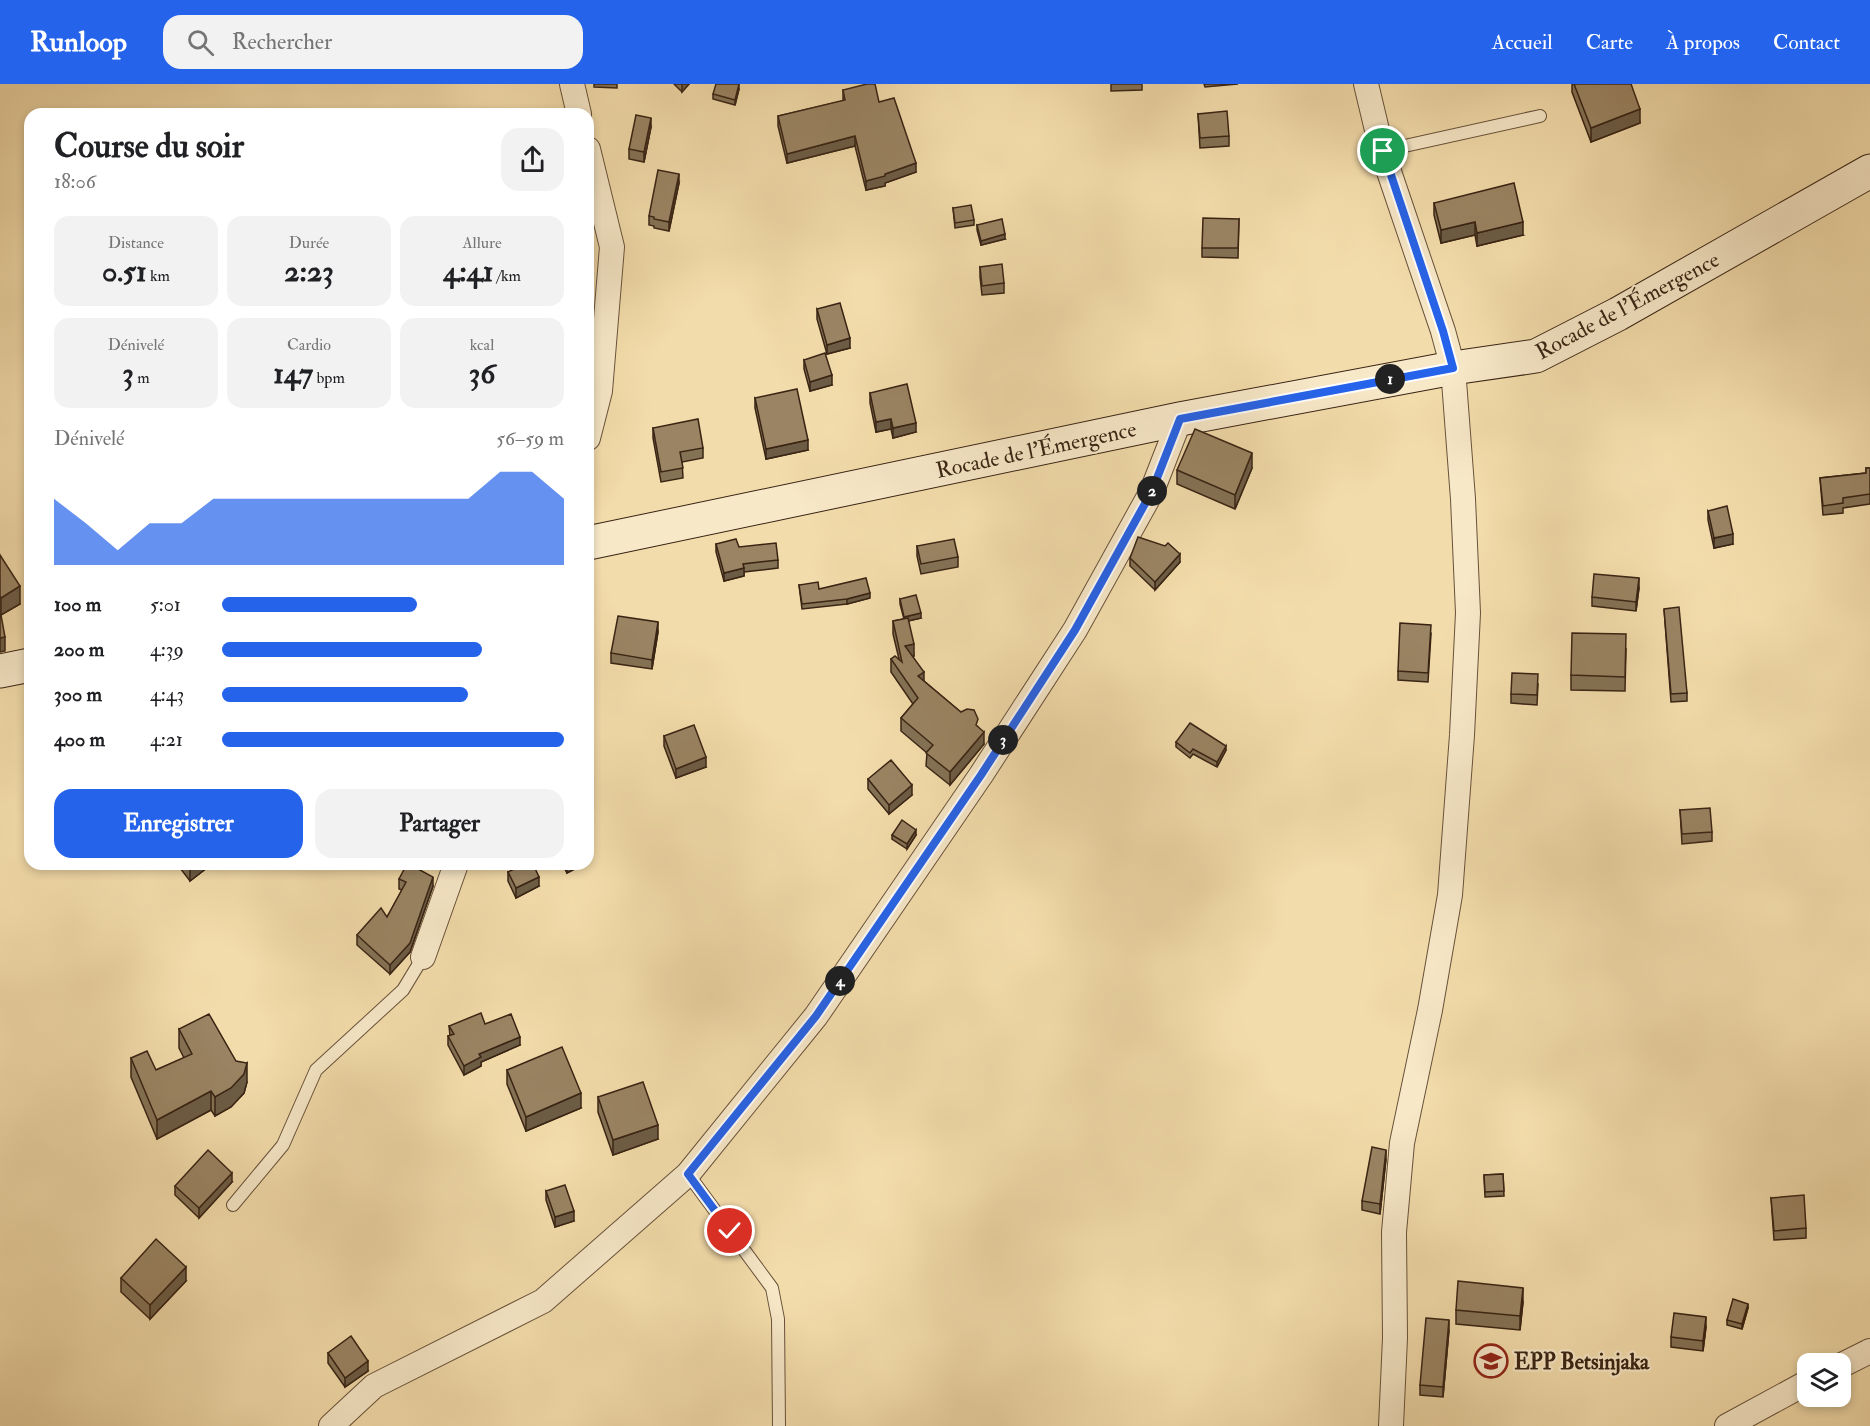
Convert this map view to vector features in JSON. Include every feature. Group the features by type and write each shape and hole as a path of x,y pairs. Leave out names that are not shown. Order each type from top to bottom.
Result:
{"street":[{"path":"572,84 578,108"},
{"path":"1366,84 1383,151 1443,331 1453,368 1463,499 1468,613 1450,895 1430,1010 1402,1143 1394,1232 1395,1338 1391,1426"},
{"name":"Rocade de l'Émergence","path":"594,542 1180,419 1453,368 1536,356 1618,314 1870,171"},
{"path":"594,174 612,247 600,391 594,414"},
{"path":"331,1426 374,1386 543,1301 688,1174 816,1016 981,775 1075,630 1152,491 1180,419"},
{"path":"0,671 24,665"},
{"path":"423,957 454,870"},
{"path":"1851,1360 1870,1351"},
{"path":"1727,1426 1797,1388"}],"lane":[{"path":"1383,151 1540,116"},
{"path":"233,1205 283,1145 316,1070 403,990 423,957"},
{"path":"688,1174 772,1288 778,1318 779,1426"}],"building":[{"path":"716,84 739,84 735,100 713,94"},
{"path":"875,84 879,102 894,98 916,163 866,181 855,136 787,154 778,116 845,100 843,90"},
{"path":"1574,84 1631,84 1640,109 1591,128"},
{"path":"1227,111 1229,136 1200,138 1198,114"},
{"path":"636,115 651,118 644,152 629,149"},
{"path":"658,170 679,174 669,222 649,216"},
{"path":"1514,183 1523,222 1477,233 1475,222 1441,230 1434,203"},
{"path":"971,205 974,220 955,223 953,208"},
{"path":"1203,218 1239,219 1238,248 1202,248"},
{"path":"1002,219 1005,234 981,241 977,225"},
{"path":"1002,264 1004,283 982,286 980,267"},
{"path":"840,303 850,338 827,345 817,309"},
{"path":"825,353 832,375 810,382 804,360"},
{"path":"907,384 916,423 893,428 891,419 876,422 870,393"},
{"path":"797,389 808,440 766,449 755,398"},
{"path":"698,419 703,448 680,452 683,468 661,472 653,428"},
{"path":"1195,429 1252,453 1235,495 1177,470"},
{"path":"1866,468 1870,468 1870,494 1843,498 1843,503 1823,506 1820,478 1866,473"},
{"path":"1727,506 1733,534 1714,538 1708,511"},
{"path":"1138,537 1165,546 1168,543 1180,554 1155,582 1130,558"},
{"path":"736,539 739,547 776,543 778,560 743,564 744,568 724,573 716,544"},
{"path":"954,539 958,557 921,564 917,546"},
{"path":"0,555 20,586 1,598 0,596"},
{"path":"1594,574 1639,578 1636,602 1592,597"},
{"path":"866,578 870,593 847,599 802,604 799,585 818,582 819,589"},
{"path":"916,595 921,613 904,617 900,599"},
{"path":"1679,607 1687,693 1671,694 1664,609"},
{"path":"0,616 5,637 0,638"},
{"path":"618,616 658,622 652,660 611,653"},
{"path":"908,618 914,644 905,646 924,672 918,676 961,712 967,709 974,710 978,719 976,725 984,732 950,772 926,753 933,745 901,718 918,698 891,659 895,656 902,662 893,621"},
{"path":"1400,623 1431,625 1428,673 1398,671"},
{"path":"1572,633 1626,634 1625,677 1571,675"},
{"path":"1512,673 1538,674 1537,695 1511,694"},
{"path":"1190,723 1226,746 1217,762 1193,749 1190,753 1176,742"},
{"path":"694,725 706,757 676,769 664,736"},
{"path":"891,760 912,785 889,805 868,779"},
{"path":"1710,808 1712,832 1682,834 1680,810"},
{"path":"902,820 916,830 907,844 892,835"},
{"path":"404,870 420,870 433,877 410,943 390,965 357,935 381,908 387,917 406,882 399,879"},
{"path":"536,870 539,877 516,888 508,872"},
{"path":"481,1013 485,1024 511,1014 520,1037 479,1054 481,1057 464,1066 448,1036 454,1034 449,1026"},
{"path":"209,1014 236,1061 247,1063 244,1074 231,1088 215,1097 211,1091 157,1120 131,1058 147,1051 156,1070 192,1054 179,1029"},
{"path":"562,1047 581,1093 526,1117 507,1070"},
{"path":"643,1082 658,1125 613,1140 598,1097"},
{"path":"1372,1147 1386,1150 1380,1204 1362,1201"},
{"path":"208,1150 232,1173 199,1208 175,1186"},
{"path":"1503,1174 1504,1191 1485,1192 1484,1175"},
{"path":"565,1185 574,1211 555,1217 546,1191"},
{"path":"1804,1195 1806,1228 1774,1231 1771,1198"},
{"path":"156,1239 186,1267 150,1305 121,1278"},
{"path":"1458,1281 1523,1288 1520,1316 1456,1310"},
{"path":"1733,1299 1748,1304 1742,1324 1727,1320"},
{"path":"1674,1313 1706,1317 1703,1341 1671,1337"},
{"path":"1426,1318 1449,1320 1443,1387 1420,1385"},
{"path":"351,1336 368,1361 345,1378 328,1353"}],"place":[{"name":"EPP Betsinjaka","path":"1491,1361"}],"route":[{"path":"730,1231 688,1174 816,1016 981,775 1075,630 1152,491 1180,419 1453,368 1443,331 1383,151"}]}
